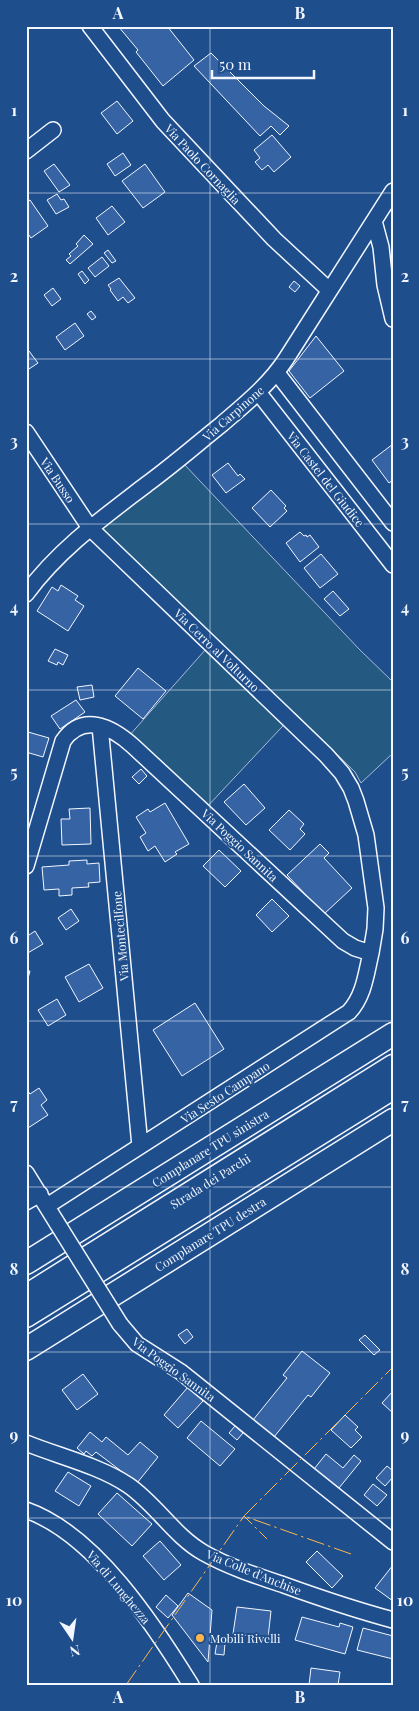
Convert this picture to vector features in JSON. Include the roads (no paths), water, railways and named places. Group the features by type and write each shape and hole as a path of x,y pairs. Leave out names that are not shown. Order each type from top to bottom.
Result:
{"highway":[{"name":"Complanare TPU sinistra","path":"26,1263 393,1034"},
{"name":"Strada dei Parchi","path":"26,1296 393,1066"},
{"name":"Strada dei Parchi","path":"26,1316 393,1088"},
{"name":"Complanare TPU destra","path":"26,1349 393,1120"}],"street":[{"name":"Via Paolo Cornaglia","path":"90,26 163,120 274,239 329,290"},
{"path":"26,151 53,130"},
{"name":"Via Carpinone","path":"26,594 59,556 90,528 153,480 258,392 277,373 393,191"},
{"path":"374,221 381,247 385,285 393,319"},
{"name":"Via Castel del Giudice","path":"277,373 393,523"},
{"name":"Via Castel del Giudice","path":"258,392 393,565"},
{"name":"Via Busso","path":"26,432 90,528"},
{"name":"Via Cerro al Volturno","path":"90,528 326,755 342,773 356,801 367,840 376,908 376,922 370,953"},
{"path":"26,866 63,741 67,735 78,727 88,725 100,726"},
{"name":"Via Poggio Sannita","path":"100,726 112,730 128,741 343,941 355,948 370,953"},
{"name":"Via Montecilfone","path":"100,726 140,1146"},
{"name":"Via Sesto Campano","path":"26,1202 43,1200 140,1146 349,1012 357,1002 362,991 370,953"},
{"name":"Via Poggio Sannita","path":"26,1173 120,1324 136,1344 181,1372 393,1542"},
{"name":"Via Colle d'Anchise","path":"26,1443 96,1469 128,1485 150,1504 184,1539 195,1548 212,1557 313,1595 393,1620"},
{"name":"Via di Lunghezza","path":"26,1510 43,1517 60,1528 103,1565 147,1619 191,1685"}],"place":[{"name":"Mobili Rivelli","path":"200,1638"}]}
